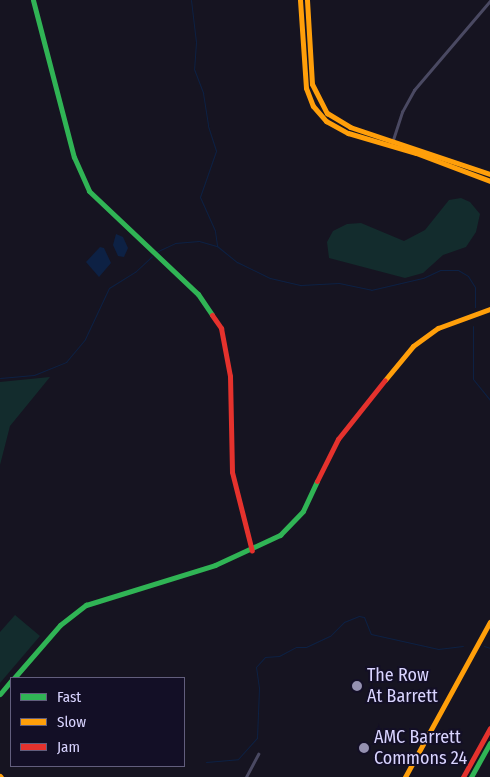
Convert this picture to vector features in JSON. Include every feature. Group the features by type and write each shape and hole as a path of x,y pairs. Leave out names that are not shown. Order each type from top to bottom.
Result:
{"main road":[{"path":"32,0 74,156 89,191 110,215 198,294 221,328 230,376 232,472 252,551"},
{"path":"300,0 305,82 313,106 337,128 490,181"},
{"path":"307,0 311,73 319,102 342,124 393,139 490,174"},
{"path":"15,677 60,625 86,605 252,551 280,535 296,520 338,439 416,343 438,328 490,309"},
{"path":"405,777 490,622"},
{"path":"0,694 10,682"},
{"path":"463,777 490,728"},
{"path":"471,777 490,743"}],"street":[{"path":"391,146 414,90 490,1"},
{"path":"246,777 258,754"}],"green space":[{"path":"461,198 470,202 480,214 476,232 466,247 443,255 423,273 405,278 329,258 327,242 333,231 347,224 361,223 404,241 425,230 449,200"},
{"path":"50,377 10,426 0,465 0,382"},
{"path":"15,615 40,636 0,683 0,632"}],"water":[{"path":"116,234 123,237 128,248 124,257 118,256 113,245"},
{"path":"100,247 104,248 111,263 99,277 86,262"}],"waterway":[{"path":"191,0 196,42 194,69 203,93 208,126 216,151 200,197 215,231 217,246"},
{"path":"156,252 175,243 199,241 217,246 237,262 270,278 301,285 339,283 371,290 423,278 440,270 458,270 468,276 475,287 475,307"},
{"path":"0,378 34,375 66,362 85,339 109,288 135,272 152,256"},
{"path":"473,326 473,379 490,400"},
{"path":"206,762 238,759 257,738 259,688 256,667 265,657 279,656 296,647 306,647 330,636 344,622 359,616 364,617 371,634 438,649 463,646"},
{"path":"484,646 490,648"}],"traffic: fast":[{"path":"33,0 74,157 89,191 198,294 212,315"},
{"path":"15,677 60,625 86,605 215,565 280,535 303,511 317,481"},
{"path":"0,694 10,682"},
{"path":"471,777 490,743"}],"traffic: slow":[{"path":"300,0 306,88 313,106 326,121 348,133 416,153 490,181"},
{"path":"307,0 312,84 327,113 350,127 490,174"},
{"path":"385,380 413,346 438,328 490,309"},
{"path":"405,777 490,622"}],"traffic: jam":[{"path":"212,315 221,328 230,376 232,472 252,551"},
{"path":"317,481 338,439 385,380"},
{"path":"463,777 490,728"}],"place":[{"name":"The Row At Barrett","path":"357,686"},
{"name":"AMC Barrett Commons 24","path":"364,748"}]}
